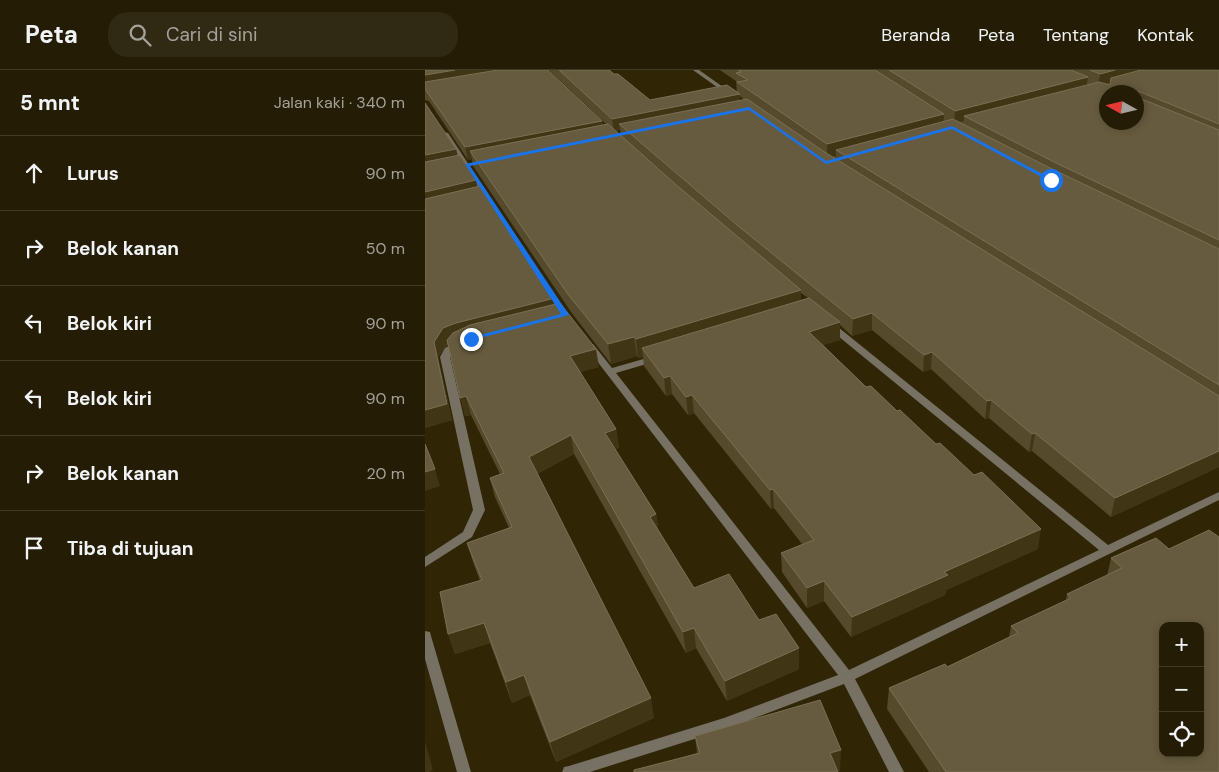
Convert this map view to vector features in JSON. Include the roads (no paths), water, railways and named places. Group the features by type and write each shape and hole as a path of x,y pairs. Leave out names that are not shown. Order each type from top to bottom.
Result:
{"street":[{"path":"696,70 734,97"},
{"path":"441,127 467,165 484,199"},
{"path":"819,316 1108,551"},
{"path":"582,336 847,677 897,772"},
{"path":"425,563 468,534 479,510 445,357 448,350 457,344 471,339"},
{"path":"610,372 665,355"},
{"path":"569,772 726,723 847,677 1217,500"},
{"path":"425,636 464,772"}]}
